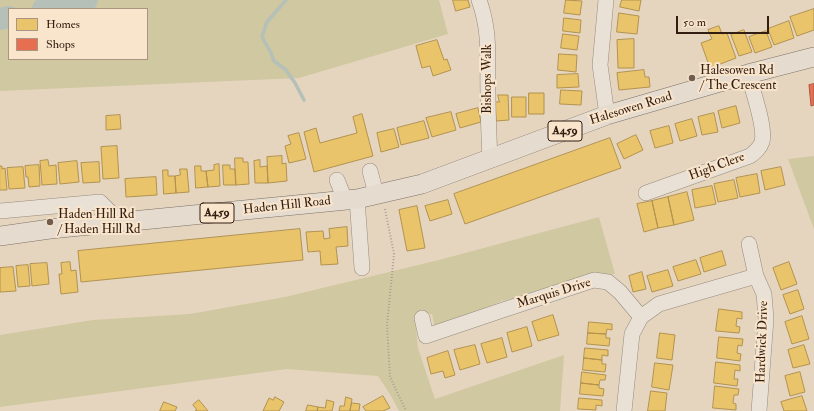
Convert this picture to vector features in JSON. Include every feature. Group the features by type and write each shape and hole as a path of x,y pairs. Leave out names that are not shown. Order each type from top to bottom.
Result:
{"main road":[{"name":"Halesowen Road","path":"379,194 422,184 607,115 748,74 814,57"},
{"name":"Haden Hill Road","path":"0,236 50,229 351,200 379,194"}],"street":[{"name":"Bishops Walk","path":"479,0 485,14 488,33 490,159"},
{"path":"606,0 600,65 607,115"},
{"name":"High Clere","path":"646,193 750,156 757,150 762,143 762,124 748,74"},
{"path":"370,171 379,194"},
{"path":"337,180 351,200 362,268"},
{"path":"0,211 100,202 121,222"},
{"name":"Hardwick Drive","path":"749,244 756,276 764,294 766,319 760,411"},
{"path":"624,411 632,334 641,317 659,304 756,276"},
{"name":"Marquis Drive","path":"422,318 426,336 594,280 608,282 620,292 641,317"}],"path":[{"path":"379,194 394,254 386,325 390,377 406,411"}],"shaded area":[{"path":"0,0 439,0 448,34 299,78 0,91"},
{"path":"814,156 814,229 788,159"},
{"path":"599,217 615,274 502,301 435,328 432,314 415,318 418,348 435,399 564,355 560,411 399,411 378,376 287,369 0,407 0,335 93,320 190,314 285,297 439,260"}],"building: Homes":[{"path":"453,0 468,0 470,7 456,11"},
{"path":"566,0 582,1 580,15 564,13"},
{"path":"622,0 641,0 639,11 620,7"},
{"path":"814,9 814,30 797,36 790,17"},
{"path":"619,13 639,16 637,34 617,32"},
{"path":"564,18 581,20 580,33 563,31"},
{"path":"789,21 794,38 774,45 768,29"},
{"path":"719,26 722,34 727,33 736,58 710,68 701,43 712,39 708,30"},
{"path":"744,30 752,52 739,56 731,35"},
{"path":"766,31 772,47 755,53 749,37"},
{"path":"563,34 579,36 577,50 561,48"},
{"path":"634,39 634,68 618,68 617,40"},
{"path":"437,40 444,60 447,59 451,70 433,76 430,66 422,68 416,46"},
{"path":"559,54 577,55 576,72 558,70"},
{"path":"644,70 645,77 649,77 650,87 619,90 617,73"},
{"path":"578,74 579,87 557,88 557,75"},
{"path":"561,90 582,91 581,105 560,104"},
{"path":"529,93 544,93 544,114 529,114"},
{"path":"498,95 508,95 509,120 496,121 495,102 499,102"},
{"path":"512,97 526,97 526,117 512,117"},
{"path":"736,106 740,123 722,128 718,111"},
{"path":"478,108 481,122 460,128 456,114"},
{"path":"451,112 456,130 432,137 426,118"},
{"path":"714,113 718,132 702,135 698,117"},
{"path":"362,114 373,156 314,172 304,132 316,128 320,143 357,133 353,117"},
{"path":"120,115 121,129 106,130 106,116"},
{"path":"692,119 697,136 680,141 675,124"},
{"path":"424,121 429,138 401,145 397,128"},
{"path":"669,126 673,143 655,148 650,131"},
{"path":"394,129 399,147 381,152 377,133"},
{"path":"299,133 306,159 289,163 285,146 291,144 288,136"},
{"path":"636,135 643,150 624,159 617,144"},
{"path":"610,138 621,168 465,224 454,194"},
{"path":"117,146 119,178 103,179 101,147"},
{"path":"282,156 282,164 286,163 287,181 268,183 267,157"},
{"path":"235,158 243,158 243,162 248,162 249,184 236,185"},
{"path":"48,160 49,166 56,165 57,184 42,185 40,161"},
{"path":"260,160 260,167 267,166 268,183 255,183 254,161"},
{"path":"77,161 79,182 60,184 58,163"},
{"path":"99,162 100,182 83,183 81,163"},
{"path":"219,164 220,186 208,187 206,171 214,170 214,165"},
{"path":"39,165 40,186 29,187 25,166"},
{"path":"223,165 230,165 230,169 235,169 236,185 224,185"},
{"path":"0,166 2,166 2,169 5,168 7,190 0,190"},
{"path":"195,166 201,166 201,171 206,171 208,187 196,188"},
{"path":"23,167 25,188 9,189 7,168"},
{"path":"781,167 785,185 765,190 761,171"},
{"path":"180,169 187,169 189,192 176,193 175,176 180,175"},
{"path":"163,170 168,170 168,176 175,176 176,193 164,194"},
{"path":"757,174 760,193 740,197 736,178"},
{"path":"156,177 157,195 126,197 125,179"},
{"path":"734,180 738,198 718,202 714,184"},
{"path":"712,186 716,204 695,208 692,190"},
{"path":"687,192 694,220 674,225 668,197"},
{"path":"668,197 674,225 658,228 652,201"},
{"path":"448,200 452,214 430,221 425,206"},
{"path":"652,201 658,228 644,232 637,204"},
{"path":"417,206 425,248 407,251 399,210"},
{"path":"347,227 348,246 336,247 338,264 321,265 320,251 308,252 306,232 323,231 324,239 330,238 329,229"},
{"path":"300,229 303,260 81,282 78,251"},
{"path":"722,251 726,265 704,272 700,258"},
{"path":"696,260 701,274 678,281 673,267"},
{"path":"70,262 71,271 76,270 78,292 61,294 59,274 62,274 61,263"},
{"path":"789,262 797,284 781,290 773,268"},
{"path":"47,263 49,284 32,286 30,264"},
{"path":"28,265 30,286 18,287 16,266"},
{"path":"13,267 16,291 0,292 0,268"},
{"path":"668,270 673,286 652,292 647,276"},
{"path":"642,272 646,289 633,292 629,276"},
{"path":"798,290 804,309 790,314 783,295"},
{"path":"719,309 742,312 742,319 737,318 736,326 740,327 739,333 716,331"},
{"path":"553,315 559,335 538,341 532,322"},
{"path":"802,316 809,339 792,344 785,322"},
{"path":"589,322 612,324 612,330 607,329 606,334 588,333"},
{"path":"527,327 532,346 512,352 507,333"},
{"path":"588,333 606,334 606,338 610,338 609,346 587,344"},
{"path":"660,333 675,335 672,360 657,358"},
{"path":"719,337 743,339 742,346 738,345 737,353 741,354 740,361 717,358"},
{"path":"502,338 507,357 487,363 481,344"},
{"path":"475,345 480,364 460,370 454,350"},
{"path":"804,345 810,364 793,368 788,350"},
{"path":"585,348 608,350 608,356 602,355 602,360 584,358"},
{"path":"448,351 455,375 445,378 443,371 431,374 427,358"},
{"path":"584,358 602,360 602,364 606,364 605,372 583,370"},
{"path":"716,362 740,365 740,371 735,370 734,379 738,379 737,386 714,383"},
{"path":"655,363 673,365 669,390 652,387"},
{"path":"582,372 606,375 605,380 600,380 599,385 581,383"},
{"path":"800,372 805,392 790,396 785,376"},
{"path":"581,383 599,385 599,388 604,389 603,396 580,394"},
{"path":"715,386 739,389 738,395 734,395 733,403 736,404 736,410 713,408"},
{"path":"651,391 667,393 665,411 648,411"},
{"path":"383,396 390,408 383,411 366,411 363,407"},
{"path":"802,396 807,411 784,411 781,402"},
{"path":"275,397 284,402 279,411 263,411 269,398 273,400"},
{"path":"346,397 352,399 350,411 339,411 340,406 344,406"},
{"path":"579,398 602,400 602,406 596,405 596,410 578,409"},
{"path":"199,400 208,411 195,411 197,410 193,405"},
{"path":"327,400 334,402 332,411 317,411 318,407 325,408"},
{"path":"164,402 177,407 175,411 160,411"},
{"path":"352,403 360,404 359,411 350,411"},
{"path":"308,405 318,407 317,411 306,411"}],"building: Shops":[{"path":"814,84 814,105 811,106 809,85"}],"waterway":[{"path":"48,8 87,0"},
{"path":"286,0 267,22 262,37 274,61 286,70 304,100"},
{"path":"0,19 8,17"}],"place":[{"name":"Halesowen Rd / The Crescent","path":"692,78"},
{"name":"Haden Hill Rd / Haden Hill Rd","path":"50,222"}]}
